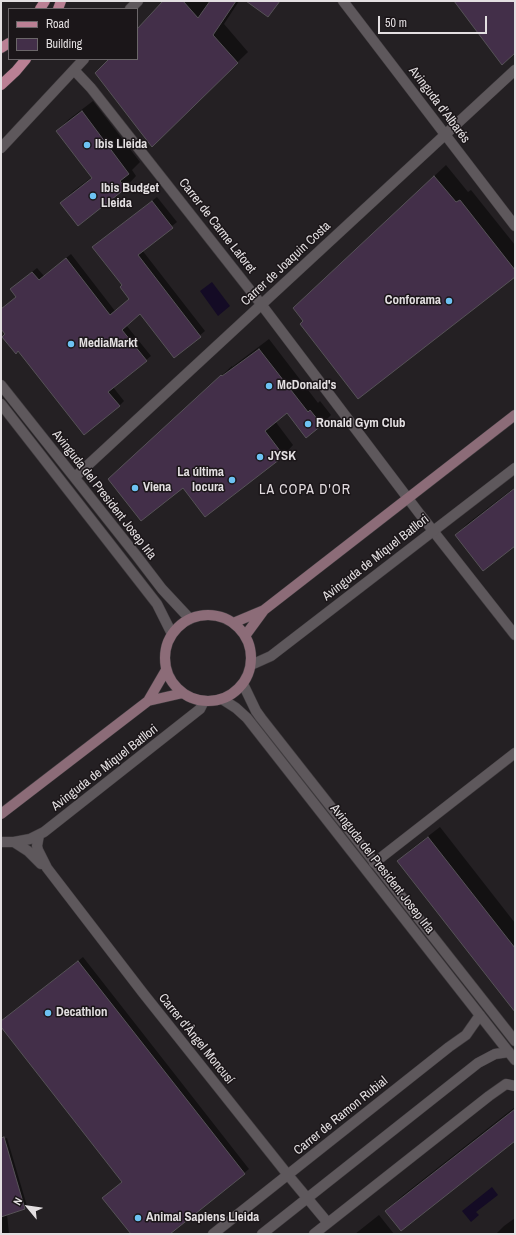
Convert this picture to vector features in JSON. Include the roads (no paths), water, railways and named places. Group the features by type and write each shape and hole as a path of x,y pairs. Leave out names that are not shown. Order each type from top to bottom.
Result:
{"main road":[{"path":"1,85 25,60"},
{"name":"Avinguda de Miquel Batllori","path":"233,623 264,610 515,415"},
{"name":"Avinguda de Miquel Batllori","path":"245,636 264,610"},
{"path":"202,615 216,615 228,619 239,627 248,642 251,653 251,665 248,675 243,684 234,693 222,699 204,701 193,699 183,694 176,687 166,670 165,651 172,634 180,625 190,619 202,615"},
{"name":"Avinguda de Miquel Batllori","path":"1,814 148,700 166,670"},
{"name":"Avinguda de Miquel Batllori","path":"148,700 183,694"}],"street":[{"name":"Avinguda d'Albarés","path":"343,1 515,226"},
{"path":"1,148 83,60"},
{"name":"Carrer de Carme Laforet","path":"74,70 91,88 261,304 433,531 515,635"},
{"name":"Carrer de Joaquin Costa","path":"75,478 515,70"},
{"name":"Avinguda del President Josep Irla","path":"1,385 162,589 190,619"},
{"name":"Avinguda del President Josep Irla","path":"1,404 157,604 172,634"},
{"name":"Avinguda de Miquel Batllori","path":"251,665 271,656 515,468"},
{"name":"Avinguda del President Josep Irla","path":"243,684 261,718 515,1041"},
{"name":"Avinguda del President Josep Irla","path":"222,699 236,708 247,718 515,1060"},
{"name":"Avinguda de Miquel Batllori","path":"1,842 14,842 30,838 49,829 200,709 204,701"},
{"path":"374,863 515,753"},
{"name":"Carrer d'Àngel Moncusí","path":"39,835 37,846 47,868 134,981 328,1223"},
{"name":"Carrer d'Àngel Moncusí","path":"14,842 28,851 38,862 47,868"},
{"name":"Carrer de Ramon Rubial","path":"213,1234 466,1035 480,1015"},
{"path":"262,1234 478,1063 495,1054 508,1052"},
{"path":"314,1234 489,1096 506,1084 515,1086"}],"place":[{"name":"Ibis Lleida","path":"87,145"},
{"name":"Ibis Budget Lleida","path":"93,196"},
{"name":"Conforama","path":"449,301"},
{"name":"MediaMarkt","path":"71,344"},
{"name":"McDonald's","path":"269,386"},
{"name":"Ronald Gym Club","path":"308,424"},
{"name":"JYSK","path":"260,457"},
{"name":"La última locura","path":"232,480"},
{"name":"Viena","path":"135,488"},
{"name":"Decathlon","path":"48,1013"},
{"name":"Animal Sapiens Lleida","path":"138,1218"}],"district":[{"name":"LA COPA D'OR","path":"305,490"}]}
